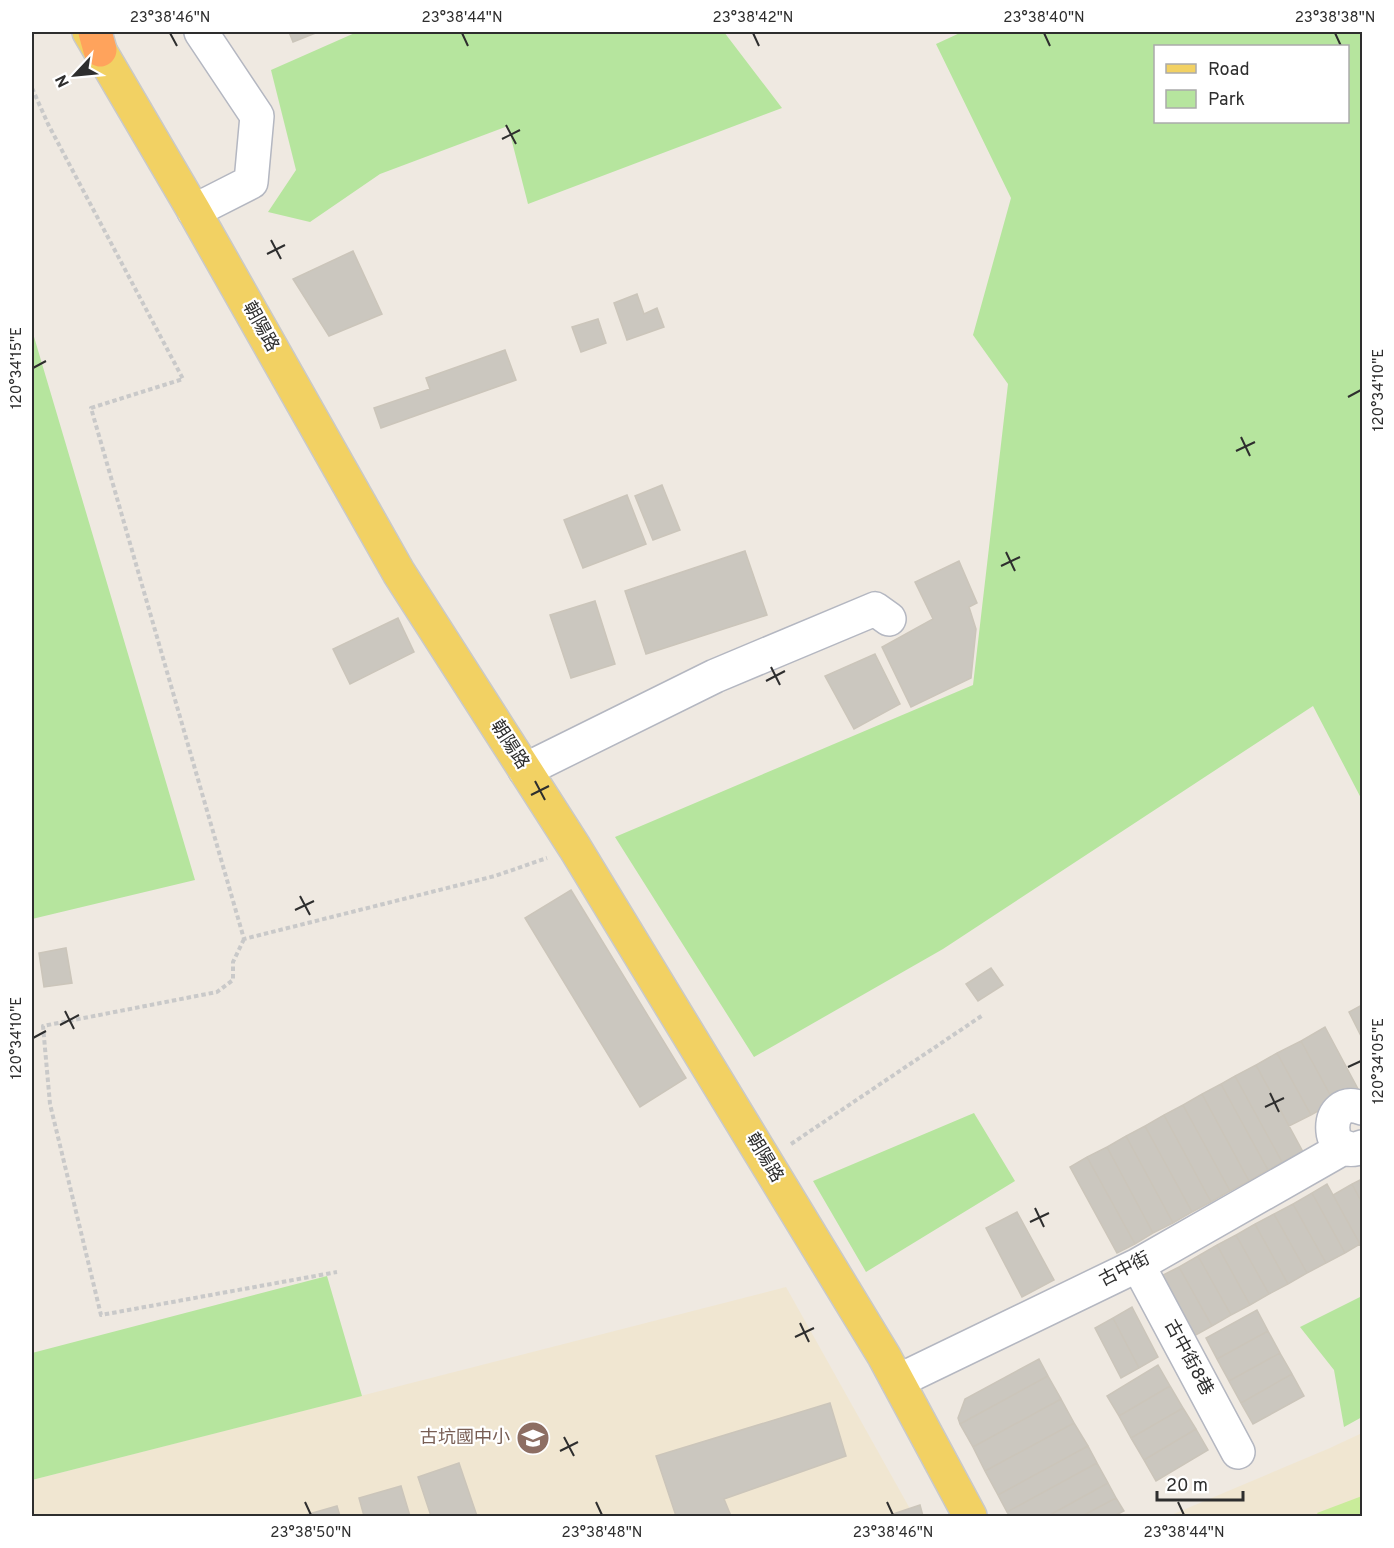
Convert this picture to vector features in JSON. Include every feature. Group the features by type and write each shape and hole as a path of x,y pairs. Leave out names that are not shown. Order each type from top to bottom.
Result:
{"main road":[{"name":"朝陽路","path":"95,38 399,573 575,848 766,1161 898,1381 970,1516"}],"street":[{"path":"194,211 251,182 257,116 201,32"},
{"path":"525,770 715,676 875,609 889,619"},
{"path":"1354,1147 1334,1138 1332,1124 1338,1112 1344,1108 1361,1106"},
{"name":"古中街","path":"898,1381 1138,1265 1354,1147"},
{"name":"古中街8巷","path":"1138,1265 1238,1452"}],"path":[{"path":"32,88 48,124 183,379 91,408 244,939 233,962 233,980 218,992 43,1026 50,1104 101,1315 337,1272"},
{"path":"244,939 495,876 575,848"},
{"path":"766,1161 983,1015"}],"shaded area":[{"name":"古坑國中小","path":"786,1287 914,1516 32,1516 32,1480"},
{"path":"1362,1433 1362,1516 1169,1516 1330,1448"}],"green space":[{"path":"357,32 724,32 782,108 528,204 508,126 380,174 310,222 268,212 296,170 271,70"},
{"path":"962,32 1362,32 1362,800 1313,706 943,949 754,1057 615,837 973,685 1008,384 973,335 1011,198 936,44"},
{"path":"32,330 195,880 32,919"},
{"path":"974,1113 1015,1181 866,1272 813,1181"},
{"path":"327,1276 362,1396 32,1480 32,1353"},
{"path":"1362,1296 1362,1417 1344,1427 1334,1370 1300,1327"},
{"path":"1362,1496 1362,1516 1319,1516 1317,1513"}],"building":[{"path":"289,32 318,32 293,42"},
{"path":"353,251 382,314 329,336 293,279"},
{"path":"637,294 644,314 657,308 664,327 627,340 614,303"},
{"path":"598,319 606,343 581,352 572,327"},
{"path":"505,350 516,380 381,428 374,408 430,389 426,378"},
{"path":"662,485 680,530 653,540 635,496"},
{"path":"627,495 646,544 583,568 564,520"},
{"path":"745,551 767,615 646,654 625,591"},
{"path":"959,561 977,603 969,607 976,629 971,678 911,707 882,647 933,619 915,582"},
{"path":"595,601 615,664 571,678 550,615"},
{"path":"398,618 414,652 350,684 333,649"},
{"path":"875,654 900,704 854,729 825,676"},
{"path":"571,890 686,1078 640,1107 525,918"},
{"path":"66,948 72,983 44,987 39,953"},
{"path":"991,968 1003,985 978,1001 966,984"},
{"path":"1362,1005 1362,1038 1349,1012"},
{"path":"1325,1027 1358,1089 1334,1102 1301,1041"},
{"path":"1301,1041 1334,1102 1311,1115 1277,1053"},
{"path":"1277,1053 1311,1115 1289,1126 1256,1065"},
{"path":"1256,1065 1303,1152 1282,1162 1235,1076"},
{"path":"1235,1076 1282,1162 1268,1170 1221,1084"},
{"path":"1221,1084 1268,1170 1249,1181 1202,1094"},
{"path":"1202,1094 1249,1181 1230,1191 1183,1105"},
{"path":"1183,1105 1230,1191 1211,1202 1164,1115"},
{"path":"1164,1115 1211,1202 1192,1212 1145,1126"},
{"path":"1145,1126 1192,1212 1173,1223 1126,1136"},
{"path":"1126,1136 1173,1223 1153,1233 1107,1147"},
{"path":"1107,1147 1153,1233 1135,1244 1087,1157"},
{"path":"1087,1157 1135,1244 1117,1253 1070,1167"},
{"path":"1362,1179 1362,1203 1352,1184"},
{"path":"1327,1184 1360,1244 1345,1253 1312,1193"},
{"path":"1352,1184 1362,1203 1362,1248 1333,1195"},
{"path":"1312,1193 1345,1253 1326,1263 1293,1204"},
{"path":"1293,1204 1326,1263 1307,1273 1274,1214"},
{"path":"1017,1212 1054,1280 1022,1297 986,1228"},
{"path":"1274,1214 1307,1273 1288,1284 1255,1224"},
{"path":"1255,1224 1288,1284 1269,1294 1236,1235"},
{"path":"1236,1235 1269,1294 1250,1305 1217,1245"},
{"path":"1217,1245 1250,1305 1231,1315 1198,1256"},
{"path":"1198,1256 1231,1315 1212,1326 1179,1267"},
{"path":"1179,1267 1212,1326 1194,1336 1161,1276"},
{"path":"1132,1307 1158,1357 1139,1368 1113,1318"},
{"path":"1257,1310 1268,1331 1217,1359 1206,1338"},
{"path":"1113,1318 1139,1368 1121,1378 1095,1328"},
{"path":"1268,1331 1280,1353 1229,1381 1217,1359"},
{"path":"1280,1353 1292,1374 1241,1403 1229,1381"},
{"path":"1039,1359 1048,1376 960,1424 958,1418 965,1399"},
{"path":"1158,1365 1170,1386 1119,1416 1107,1396"},
{"path":"1292,1374 1304,1396 1253,1424 1241,1403"},
{"path":"1048,1376 1061,1399 973,1447 960,1424"},
{"path":"1170,1386 1183,1408 1131,1438 1119,1416"},
{"path":"1061,1399 1074,1423 985,1471 973,1447"},
{"path":"830,1403 846,1456 724,1499 731,1516 676,1516 656,1456"},
{"path":"1183,1408 1196,1429 1144,1460 1131,1438"},
{"path":"1074,1423 1088,1446 998,1495 985,1471"},
{"path":"1196,1429 1208,1450 1156,1481 1144,1460"},
{"path":"1088,1446 1097,1463 1007,1512 998,1495"},
{"path":"459,1463 477,1516 431,1516 418,1477"},
{"path":"1097,1463 1108,1483 1048,1516 1010,1516 1007,1512"},
{"path":"1108,1483 1116,1498 1082,1516 1048,1516"},
{"path":"401,1486 410,1516 364,1516 359,1498"},
{"path":"1116,1498 1124,1511 1114,1516 1082,1516"},
{"path":"920,1505 923,1516 887,1516"},
{"path":"337,1506 340,1516 302,1516"}],"place":[{"name":"古坑國中小","path":"533,1438"}]}
